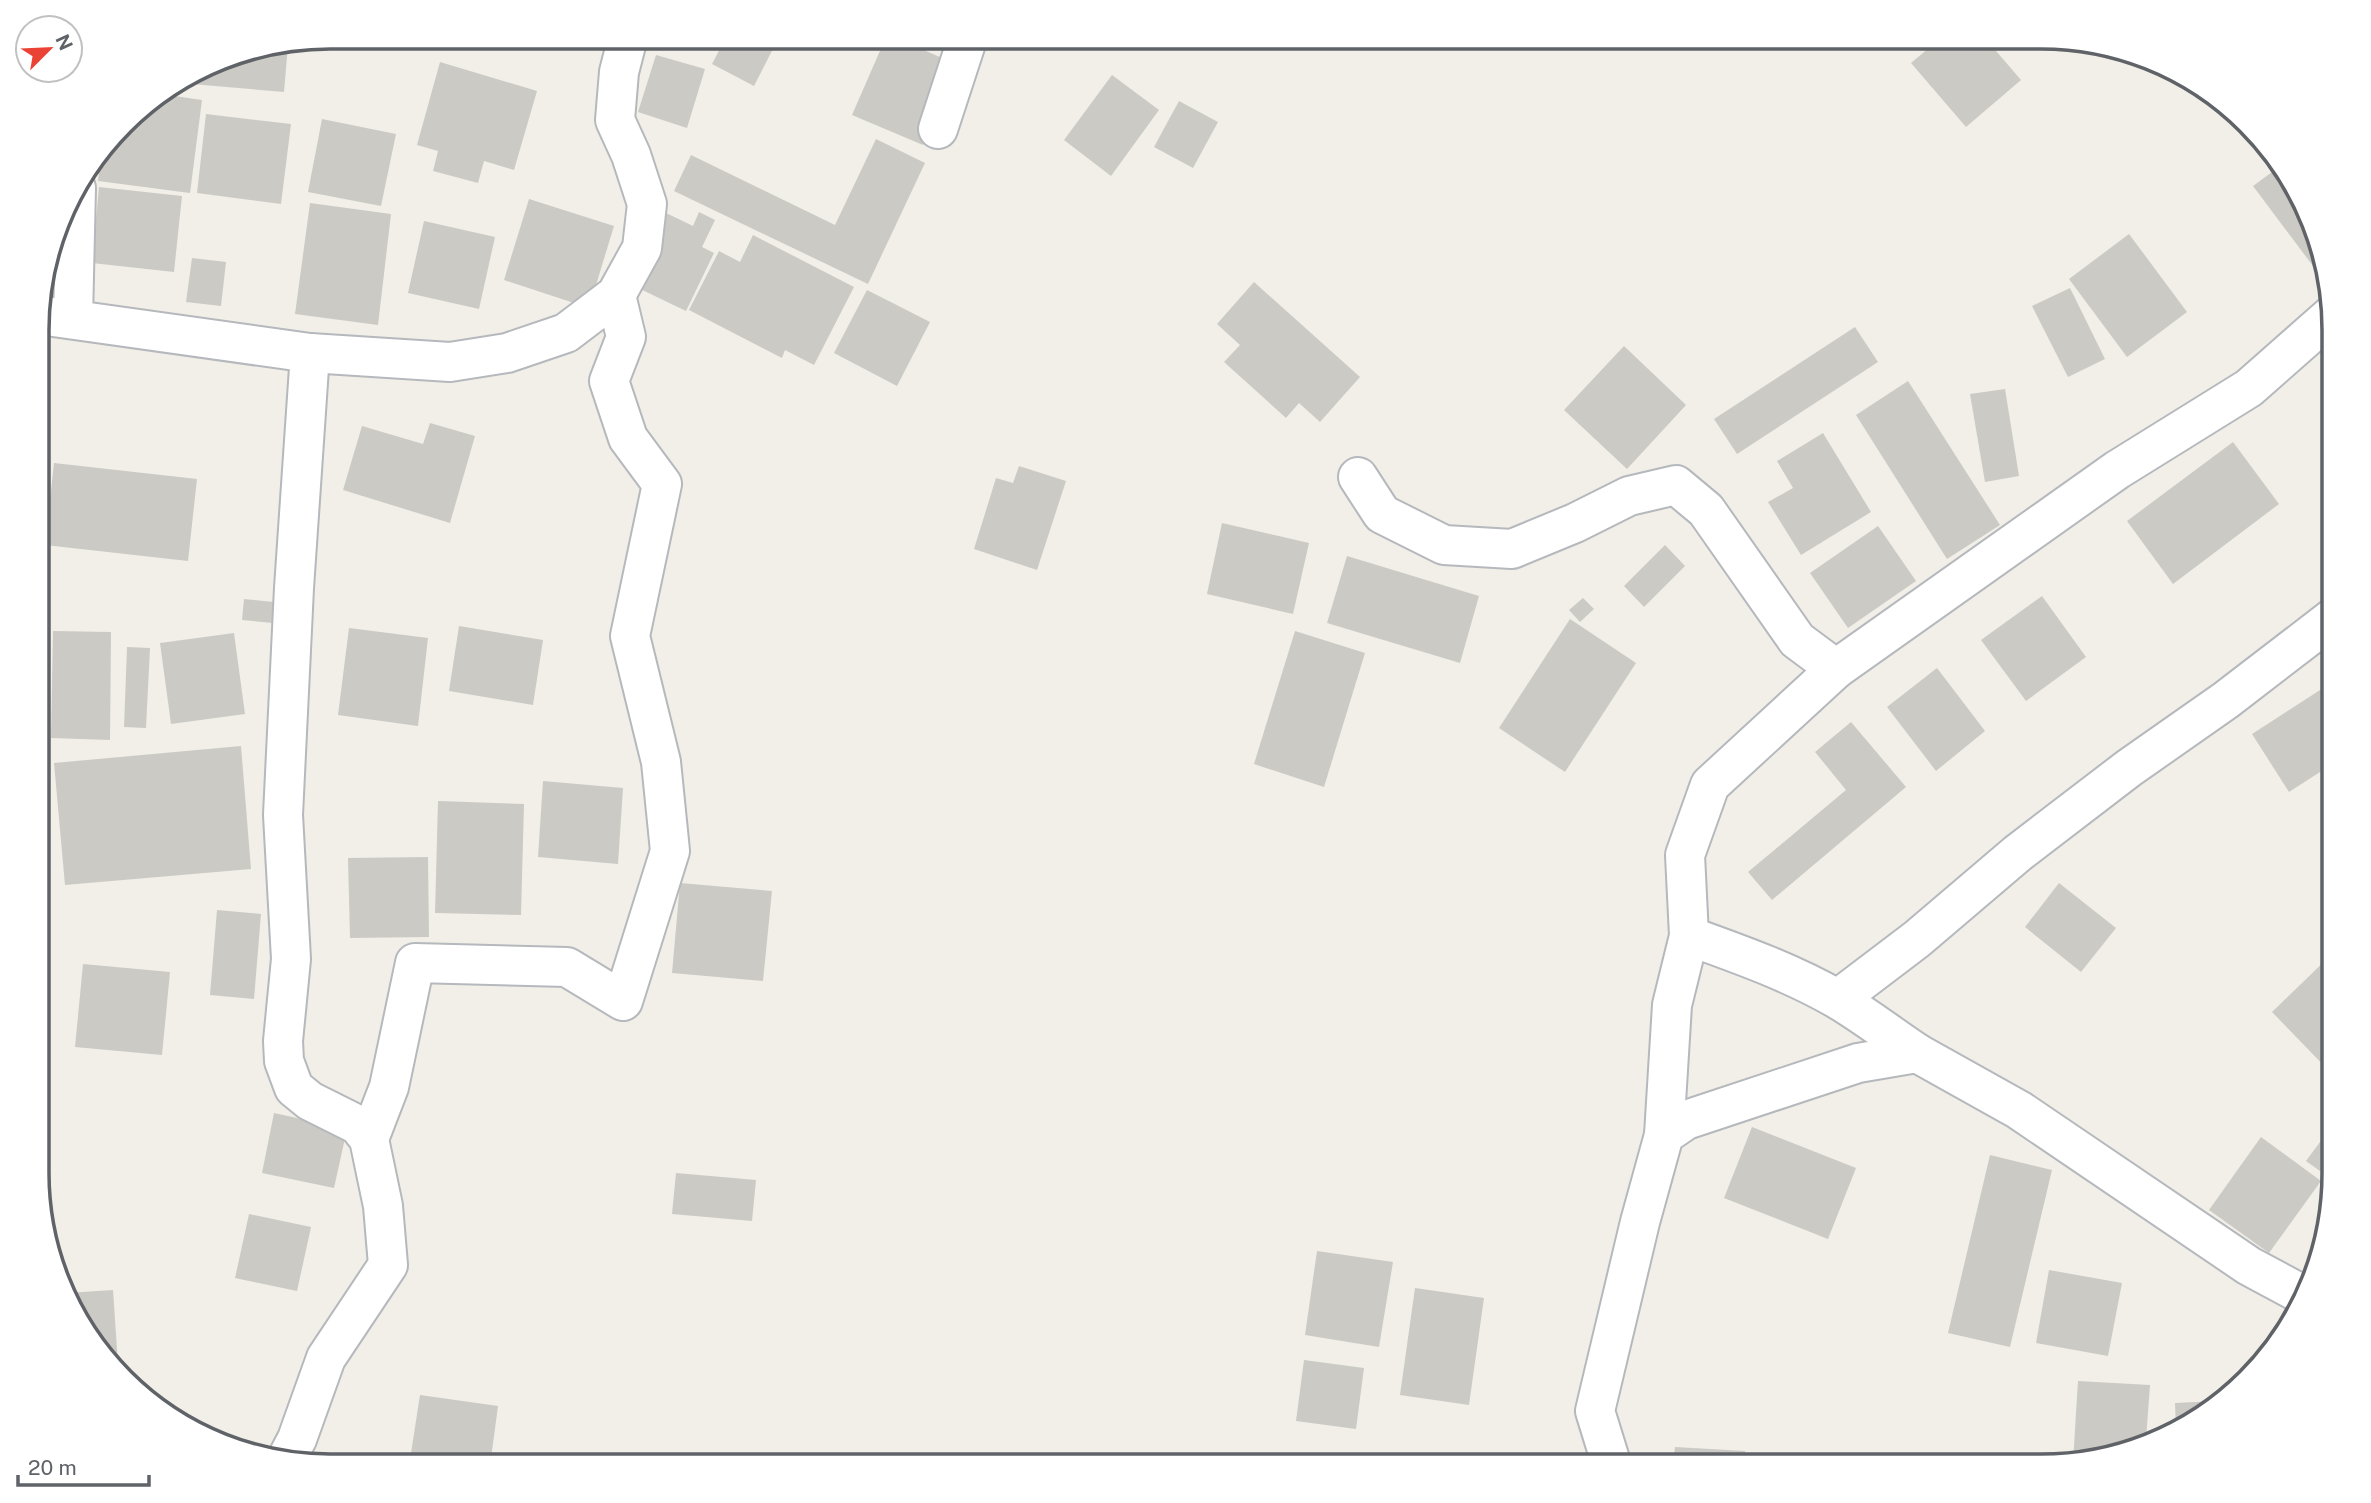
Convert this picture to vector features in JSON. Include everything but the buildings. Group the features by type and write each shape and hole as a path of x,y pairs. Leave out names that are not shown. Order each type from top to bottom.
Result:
{"street":[{"path":"71,220 56,317 310,353 450,362 507,353 566,333 616,295 642,248 646,204 631,155 615,120 619,72 625,49"},
{"path":"938,129 964,49"},
{"path":"369,1139 389,1087 415,962 567,967 623,1001 670,851 661,762 630,636 662,484 628,438 609,381 626,337 616,295"},
{"path":"1608,1454 1595,1411 1640,1222 1664,1135 1672,1005 1689,936 1685,855 1710,785 1836,669 2117,470 2249,388 2322,324"},
{"path":"290,1451 326,1358 388,1265 383,1206 369,1139 358,1125 310,1101 294,1088 284,1061 283,1041 291,959 283,815 294,588 310,353"},
{"path":"1358,477 1382,514 1444,545 1512,549 1575,523 1629,496 1676,485 1706,510 1797,640 1836,669"},
{"path":"1838,999 1917,939 2029,844 2322,626"},
{"path":"1689,936 1746,956 1838,999 1917,1053 2019,1110 2249,1266 2296,1291"},
{"path":"1664,1135 1685,1120 1858,1063 1917,1053"}]}
